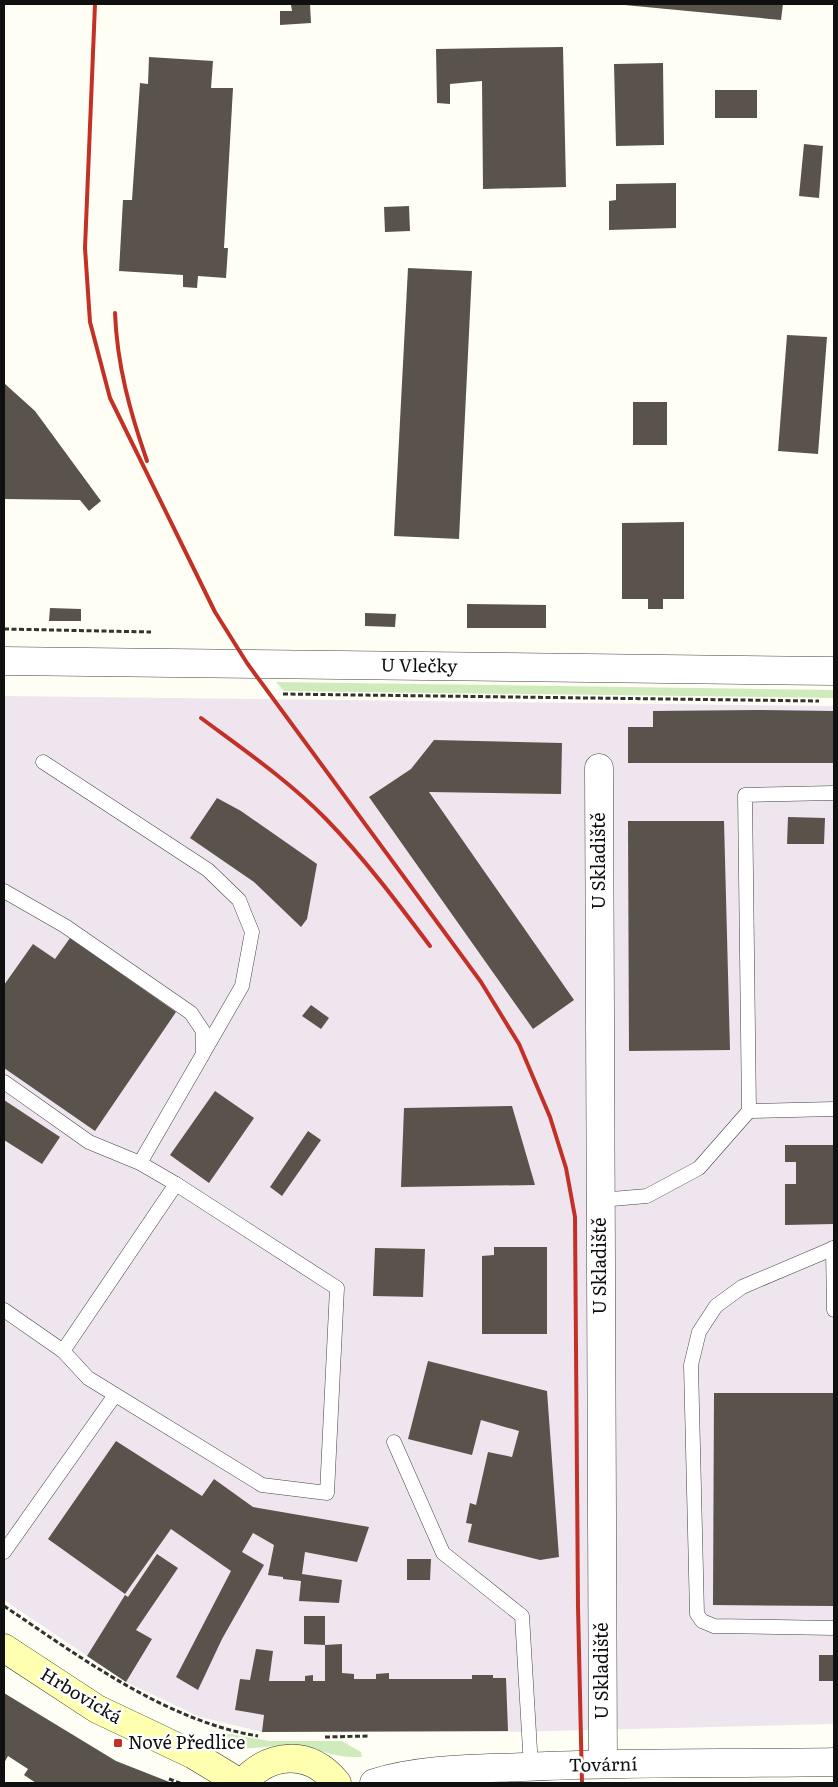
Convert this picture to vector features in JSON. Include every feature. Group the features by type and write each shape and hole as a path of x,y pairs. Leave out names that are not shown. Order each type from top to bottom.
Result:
{"main road":[{"name":"Hrbovická","path":"4,1648 97,1709 194,1755 241,1783"},
{"path":"241,1783 263,1765 287,1758 310,1762 321,1768 337,1783"}],"street":[{"name":"U Vlečky","path":"4,661 834,671"},
{"name":"U Skladiště","path":"599,768 603,1764"},
{"name":"Tovární","path":"374,1783 404,1774 531,1767 603,1764 834,1762"}],"lane":[{"path":"43,762 208,870 239,900 252,932 242,986 140,1163"},
{"path":"600,1200 647,1196 699,1168 749,1111 745,795 834,794"},
{"path":"4,891 65,926 190,1013 203,1031 203,1055"},
{"path":"4,1082 89,1142 140,1163 176,1184 337,1288 327,1492 262,1485 88,1378 63,1351 4,1310"},
{"path":"749,1111 834,1109"},
{"path":"63,1351 176,1184"},
{"path":"834,1310 834,1248 742,1286 716,1306 699,1332 691,1366 697,1614 702,1621 714,1626 834,1628"},
{"path":"4,1552 115,1395"},
{"path":"394,1442 443,1552 522,1616 531,1767"}],"path":[{"path":"4,630 160,632"},
{"path":"288,696 824,702"},
{"path":"4,1606 106,1674 169,1706 233,1732 262,1737"},
{"path":"320,1736 369,1736"},
{"path":"169,1779 180,1783"}],"shaded area":[{"path":"4,696 834,706 834,1724 505,1732 262,1732 200,1717 126,1682 4,1600"}],"green space":[{"path":"276,682 834,690 834,698 284,691"},
{"path":"213,1731 269,1741 342,1741 361,1752 362,1757 336,1755 288,1745 253,1748 231,1747 221,1743 213,1736"}],"building":[{"path":"310,4 311,23 280,25 280,11 292,11 291,5"},
{"path":"614,4 783,4 781,20"},
{"path":"563,47 566,187 483,189 482,81 450,84 450,104 437,103 436,49"},
{"path":"149,57 213,61 211,88 233,88 224,248 228,248 226,278 198,276 197,288 183,287 183,275 119,271 123,200 132,200 140,83 148,84"},
{"path":"663,63 664,145 616,146 614,64"},
{"path":"715,90 757,90 757,118 715,118"},
{"path":"804,144 823,146 819,198 799,196"},
{"path":"676,183 676,228 609,230 609,201 616,200 616,184"},
{"path":"409,206 410,231 385,232 384,207"},
{"path":"408,268 472,271 459,539 394,536"},
{"path":"787,335 827,337 818,454 778,451"},
{"path":"4,383 35,411 101,501 89,511 80,500 4,499"},
{"path":"633,402 667,402 667,445 633,445"},
{"path":"684,522 684,599 663,599 663,609 648,609 648,599 622,599 622,523"},
{"path":"467,604 546,605 546,628 467,628"},
{"path":"50,608 81,609 81,621 49,621"},
{"path":"365,613 396,614 395,627 365,626"},
{"path":"653,711 834,711 834,763 628,763 628,727 653,727"},
{"path":"434,740 562,743 561,794 429,792 574,1000 533,1029 369,797 411,769"},
{"path":"217,798 241,811 317,864 307,919 301,927 254,882 190,838"},
{"path":"788,817 825,818 824,844 787,844"},
{"path":"628,821 724,821 730,1050 629,1051"},
{"path":"70,938 176,1012 95,1131 4,1068 4,985 33,944 55,959"},
{"path":"311,1005 329,1018 321,1029 302,1016"},
{"path":"215,1091 254,1118 209,1183 170,1155"},
{"path":"4,1100 60,1137 42,1164 4,1140"},
{"path":"512,1106 535,1185 401,1187 404,1108"},
{"path":"308,1131 321,1140 282,1196 270,1187"},
{"path":"785,1145 834,1145 834,1224 785,1225 785,1184 796,1184 796,1162 785,1162"},
{"path":"494,1247 547,1247 547,1334 482,1334 482,1256 494,1255"},
{"path":"375,1248 425,1249 423,1297 373,1296"},
{"path":"428,1361 547,1391 559,1557 540,1560 468,1542 472,1524 466,1523 470,1503 476,1505 488,1452 512,1457 519,1431 481,1420 472,1455 408,1439"},
{"path":"714,1393 834,1393 834,1606 713,1605"},
{"path":"116,1441 202,1496 214,1479 253,1507 369,1527 357,1562 305,1552 302,1574 342,1580 339,1603 299,1601 301,1581 268,1575 274,1545 253,1533 242,1552 264,1565 222,1639 198,1690 176,1677 231,1571 171,1529 125,1594 48,1539"},
{"path":"157,1554 178,1568 136,1630 152,1639 126,1682 87,1656 125,1595 128,1597"},
{"path":"407,1559 431,1559 430,1580 407,1580"},
{"path":"304,1616 325,1616 325,1645 304,1644"},
{"path":"342,1644 342,1673 354,1674 354,1679 376,1679 376,1674 389,1673 389,1679 472,1679 472,1675 493,1675 493,1678 506,1678 508,1731 262,1732 264,1715 235,1710 240,1679 250,1680 256,1649 273,1651 269,1681 305,1681 305,1676 313,1675 313,1681 325,1681 325,1645"},
{"path":"819,1655 834,1655 834,1681 819,1681"},
{"path":"4,1693 116,1761 172,1783 36,1783 24,1775 28,1769 8,1756 4,1763"}],"railway":[{"path":"95,4 85,248 90,322 110,398 215,612 247,663 481,982 519,1044 550,1117 566,1168 575,1217 578,1607 582,1783"},
{"path":"115,313 118,351 125,388 147,461"},
{"path":"201,718 282,779 312,805 367,865 430,946"}],"place":[{"name":"Nové Předlice","path":"118,1743"}]}
